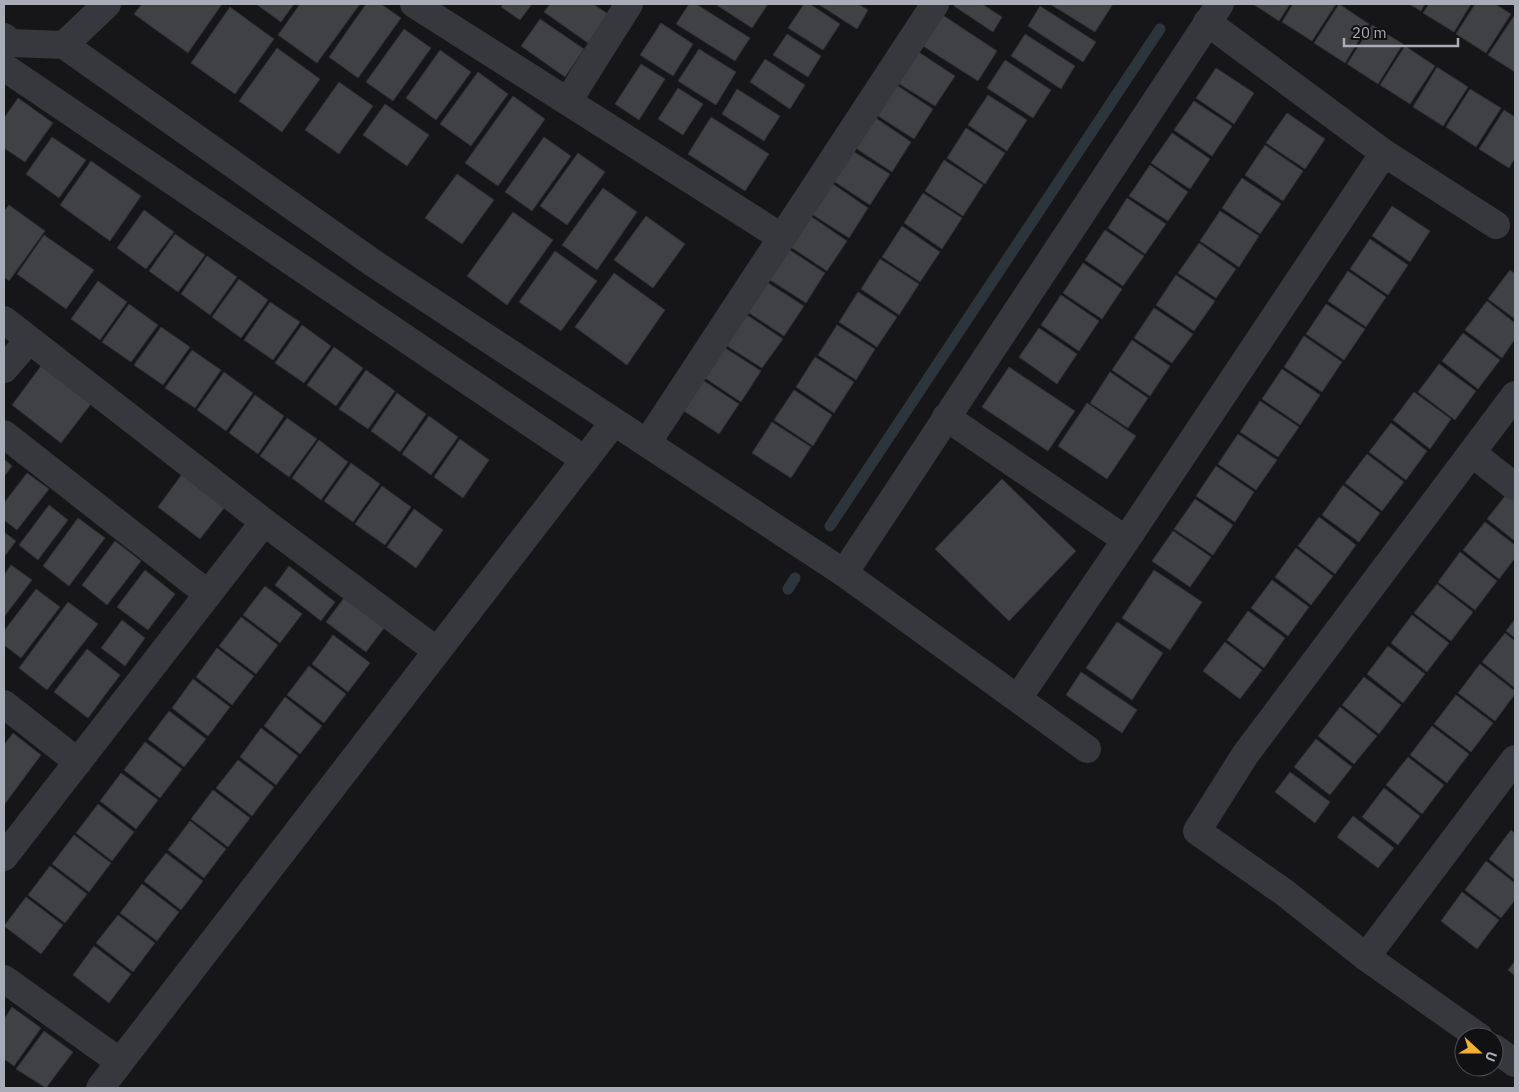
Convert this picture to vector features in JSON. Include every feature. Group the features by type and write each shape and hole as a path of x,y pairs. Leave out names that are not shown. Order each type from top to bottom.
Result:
{"street":[{"path":"6,50 64,45 106,4"},
{"path":"414,4 781,237"},
{"path":"568,101 629,4"},
{"path":"646,443 935,4"},
{"path":"844,574 1214,13 1384,153 1496,224"},
{"path":"64,45 373,263 844,574 1087,749"},
{"path":"6,50 585,460"},
{"path":"1018,698 1126,540 1384,153"},
{"path":"4,320 264,522 437,651"},
{"path":"4,369 28,340"},
{"path":"1465,1027 1366,957 1284,893 1197,831 1245,755 1515,395"},
{"path":"946,417 1126,540"},
{"path":"100,1088 614,422"},
{"path":"4,434 208,594"},
{"path":"1472,453 1515,487"},
{"path":"4,857 264,522"},
{"path":"4,704 78,762"},
{"path":"1366,957 1515,759"},
{"path":"4,979 120,1062"},
{"path":"1504,1055 1515,1063"}],"building":[{"path":"142,4 222,4 188,53 134,14"},
{"path":"256,4 294,4 281,22"},
{"path":"300,4 360,4 317,63 278,35"},
{"path":"366,4 381,4 401,18 358,78 329,57"},
{"path":"503,4 532,4 520,20 501,7"},
{"path":"550,4 593,4 608,14 588,43 544,12"},
{"path":"689,4 696,4 750,38 735,61 676,24"},
{"path":"715,4 768,4 752,28"},
{"path":"804,4 810,4 840,24 823,50 788,28"},
{"path":"818,4 858,4 868,10 857,29"},
{"path":"956,4 982,4 1002,17 993,32 954,6"},
{"path":"1050,4 1113,4 1095,32"},
{"path":"1253,4 1290,4 1279,21"},
{"path":"1293,4 1336,4 1312,41 1282,22"},
{"path":"1339,4 1369,24 1345,63 1314,43"},
{"path":"1409,4 1425,4 1421,11"},
{"path":"1429,4 1471,4 1454,32 1423,13"},
{"path":"1475,4 1495,4 1511,14 1486,53 1456,34"},
{"path":"1040,6 1096,42 1083,62 1028,26"},
{"path":"230,7 274,39 235,94 191,63"},
{"path":"935,10 997,51 978,81 915,41"},
{"path":"1515,17 1515,72 1488,55"},
{"path":"540,19 584,49 565,77 521,46"},
{"path":"661,23 693,44 673,76 640,55"},
{"path":"1372,25 1403,44 1378,84 1347,64"},
{"path":"404,29 431,48 393,101 366,82"},
{"path":"787,34 821,56 808,77 773,55"},
{"path":"1025,34 1075,66 1061,89 1011,56"},
{"path":"1405,46 1435,66 1410,104 1380,85"},
{"path":"277,48 320,79 282,132 239,101"},
{"path":"699,49 736,72 716,105 678,81"},
{"path":"440,50 471,72 436,120 406,98"},
{"path":"917,51 955,76 935,106 896,82"},
{"path":"765,59 805,85 790,109 750,82"},
{"path":"1005,60 1051,90 1033,118 987,88"},
{"path":"641,64 665,79 639,120 615,104"},
{"path":"1437,67 1468,87 1443,126 1413,107"},
{"path":"1216,68 1254,93 1234,124 1196,98"},
{"path":"478,72 508,94 471,146 440,124"},
{"path":"339,82 373,106 339,154 305,130"},
{"path":"895,84 933,109 914,139 875,114"},
{"path":"678,88 703,104 683,135 658,119"},
{"path":"737,89 780,116 764,141 722,114"},
{"path":"1470,89 1501,108 1476,147 1446,127"},
{"path":"988,95 1027,120 1007,151 968,125"},
{"path":"513,96 545,119 498,186 465,163"},
{"path":"18,98 53,123 25,162 4,148 4,118"},
{"path":"1194,101 1232,126 1212,156 1174,130"},
{"path":"385,104 429,135 407,166 363,135"},
{"path":"1504,110 1515,117 1515,158 1509,168 1479,149"},
{"path":"1287,113 1325,139 1305,169 1266,143"},
{"path":"873,116 911,142 892,172 854,147"},
{"path":"711,117 769,154 745,191 688,154"},
{"path":"966,128 1005,153 985,184 947,158"},
{"path":"1172,133 1210,159 1190,189 1151,163"},
{"path":"52,137 86,160 59,198 26,174"},
{"path":"544,137 571,156 532,211 505,192"},
{"path":"1265,145 1303,171 1283,201 1245,175"},
{"path":"851,150 890,174 870,205 832,180"},
{"path":"578,153 605,172 567,225 540,206"},
{"path":"944,160 983,185 963,216 925,191"},
{"path":"91,161 141,196 110,241 60,205"},
{"path":"1150,165 1188,192 1168,221 1129,196"},
{"path":"457,174 494,200 462,244 425,218"},
{"path":"1242,178 1281,204 1260,234 1222,208"},
{"path":"830,182 868,208 849,238 810,213"},
{"path":"603,188 637,212 597,270 562,245"},
{"path":"923,193 962,218 942,249 904,223"},
{"path":"1127,198 1166,224 1145,254 1108,228"},
{"path":"9,205 45,231 9,281 4,277 4,211"},
{"path":"1392,206 1430,231 1410,262 1372,236"},
{"path":"144,210 174,232 146,269 117,248"},
{"path":"1220,211 1259,236 1239,267 1200,241"},
{"path":"513,212 553,240 507,305 467,276"},
{"path":"809,215 847,241 827,271 789,246"},
{"path":"646,216 685,244 653,288 614,260"},
{"path":"902,226 940,252 920,282 882,257"},
{"path":"1105,230 1144,256 1123,286 1085,260"},
{"path":"175,234 205,255 178,292 149,271"},
{"path":"44,235 94,270 66,309 17,274"},
{"path":"1370,239 1408,265 1388,295 1350,269"},
{"path":"1199,243 1236,269 1216,298 1178,273"},
{"path":"787,248 825,273 806,303 767,278"},
{"path":"555,251 597,281 561,331 519,302"},
{"path":"207,256 237,277 210,315 181,294"},
{"path":"880,259 919,284 899,315 861,289"},
{"path":"1083,263 1122,289 1102,319 1063,293"},
{"path":"1510,270 1515,274 1515,319 1488,299"},
{"path":"1348,271 1386,297 1366,327 1328,301"},
{"path":"614,273 665,310 627,365 575,327"},
{"path":"1176,275 1215,301 1194,331 1156,305"},
{"path":"239,279 268,300 241,338 212,317"},
{"path":"98,281 127,302 100,340 71,319"},
{"path":"765,281 804,306 784,336 746,311"},
{"path":"858,292 897,317 877,347 839,322"},
{"path":"1061,295 1099,321 1079,351 1041,325"},
{"path":"1487,301 1515,323 1515,339 1502,358 1465,330"},
{"path":"270,302 300,322 273,360 244,340"},
{"path":"129,304 158,325 131,362 102,342"},
{"path":"1326,304 1365,329 1344,360 1306,334"},
{"path":"1154,308 1193,334 1172,363 1134,338"},
{"path":"744,313 783,339 762,368 724,344"},
{"path":"302,325 331,346 304,383 275,363"},
{"path":"837,325 875,349 856,380 818,355"},
{"path":"161,327 190,347 163,385 134,365"},
{"path":"1039,328 1077,354 1057,384 1019,357"},
{"path":"1463,333 1500,360 1478,389 1442,361"},
{"path":"1304,336 1342,362 1322,392 1284,367"},
{"path":"1132,340 1170,366 1150,396 1112,370"},
{"path":"722,346 761,371 741,402 702,376"},
{"path":"334,347 363,368 336,406 307,385"},
{"path":"192,350 221,370 195,408 165,388"},
{"path":"815,357 854,382 834,413 796,387"},
{"path":"1439,364 1476,391 1455,420 1418,392"},
{"path":"41,366 91,404 61,443 12,405"},
{"path":"1009,367 1075,411 1048,451 982,407"},
{"path":"1282,369 1320,395 1300,425 1262,399"},
{"path":"366,370 395,391 368,429 339,409"},
{"path":"224,372 253,393 226,431 197,410"},
{"path":"1110,372 1148,398 1128,428 1090,403"},
{"path":"701,379 739,404 719,434 681,409"},
{"path":"794,390 832,415 813,446 774,420"},
{"path":"1414,392 1451,419 1430,449 1393,420"},
{"path":"397,393 426,414 400,452 371,431"},
{"path":"255,395 284,416 258,454 229,433"},
{"path":"1260,401 1299,427 1278,457 1240,432"},
{"path":"1087,403 1136,436 1107,479 1058,446"},
{"path":"429,416 458,437 431,475 402,454"},
{"path":"287,418 317,439 289,477 260,456"},
{"path":"772,422 811,447 791,478 752,453"},
{"path":"1391,423 1427,451 1406,480 1369,452"},
{"path":"1238,434 1277,460 1256,490 1218,464"},
{"path":"460,439 489,460 463,498 434,477"},
{"path":"319,440 348,462 321,500 292,478"},
{"path":"1367,454 1404,482 1382,511 1345,483"},
{"path":"4,459 12,466 4,477"},
{"path":"351,463 380,484 353,522 324,501"},
{"path":"1216,466 1254,492 1235,522 1196,496"},
{"path":"185,470 228,503 200,539 158,507"},
{"path":"27,473 49,489 17,530 4,520 4,503"},
{"path":"1002,479 1076,551 1009,621 935,549"},
{"path":"1343,485 1380,513 1359,542 1322,515"},
{"path":"382,486 411,507 385,545 355,524"},
{"path":"1509,491 1515,495 1515,541 1487,519"},
{"path":"1195,499 1233,525 1213,555 1174,529"},
{"path":"49,505 68,520 38,560 19,545"},
{"path":"414,509 443,530 416,568 387,547"},
{"path":"1319,517 1356,545 1335,574 1298,546"},
{"path":"78,518 105,538 69,586 43,566"},
{"path":"1485,522 1515,545 1515,558 1499,579 1463,550"},
{"path":"1173,531 1211,557 1190,587 1152,561"},
{"path":"4,532 16,541 4,557"},
{"path":"115,541 141,561 107,605 82,585"},
{"path":"1296,548 1333,576 1311,605 1275,577"},
{"path":"1460,552 1497,581 1475,610 1438,582"},
{"path":"11,565 32,580 4,617 4,575"},
{"path":"289,566 335,602 321,621 275,585"},
{"path":"145,570 175,594 148,630 117,607"},
{"path":"1154,570 1202,602 1170,650 1122,618"},
{"path":"1272,580 1309,607 1288,636 1251,608"},
{"path":"1437,584 1473,612 1451,641 1414,613"},
{"path":"265,586 302,614 280,643 243,615"},
{"path":"36,589 60,607 21,658 4,645 4,631"},
{"path":"347,594 387,624 366,652 326,622"},
{"path":"68,602 98,624 47,690 19,668"},
{"path":"1248,611 1285,638 1264,668 1227,640"},
{"path":"1412,615 1449,643 1427,672 1391,643"},
{"path":"241,617 278,645 256,674 219,646"},
{"path":"1515,619 1515,638 1506,631"},
{"path":"122,620 145,638 125,666 101,648"},
{"path":"1117,622 1163,653 1132,700 1086,668"},
{"path":"1505,633 1515,641 1515,688 1482,662"},
{"path":"333,635 370,663 348,692 312,664"},
{"path":"1225,642 1262,670 1240,699 1203,671"},
{"path":"1388,646 1425,674 1403,703 1367,674"},
{"path":"217,648 254,676 232,705 196,677"},
{"path":"87,649 120,675 88,718 54,692"},
{"path":"1480,664 1515,691 1515,694 1495,721 1458,693"},
{"path":"309,666 346,694 324,723 287,695"},
{"path":"1081,672 1137,710 1122,733 1066,695"},
{"path":"1364,677 1401,705 1379,734 1342,705"},
{"path":"193,679 230,707 208,736 172,708"},
{"path":"1456,695 1493,723 1471,752 1434,724"},
{"path":"285,697 322,726 300,754 264,726"},
{"path":"1340,707 1377,736 1354,764 1318,736"},
{"path":"169,711 206,739 184,767 148,739"},
{"path":"1432,726 1469,754 1447,783 1410,755"},
{"path":"261,728 298,756 276,785 240,757"},
{"path":"13,733 41,755 4,805 4,745"},
{"path":"1316,739 1352,767 1330,795 1294,767"},
{"path":"145,742 182,769 160,798 124,770"},
{"path":"1408,757 1444,785 1422,814 1386,785"},
{"path":"238,760 274,787 252,816 216,788"},
{"path":"1290,772 1330,802 1315,823 1275,792"},
{"path":"121,773 158,800 136,829 100,801"},
{"path":"1384,788 1420,816 1398,845 1362,817"},
{"path":"213,790 250,818 228,847 191,819"},
{"path":"98,804 134,832 112,861 76,833"},
{"path":"1353,816 1394,848 1378,868 1337,837"},
{"path":"190,821 226,849 204,878 168,850"},
{"path":"1511,830 1515,834 1515,880 1489,859"},
{"path":"74,835 111,863 89,892 52,864"},
{"path":"166,853 203,881 181,910 144,881"},
{"path":"1486,861 1515,883 1515,900 1501,918 1465,890"},
{"path":"50,866 87,894 65,923 28,895"},
{"path":"142,884 179,912 157,941 120,913"},
{"path":"1462,892 1499,920 1477,949 1441,921"},
{"path":"26,897 63,925 41,954 4,926"},
{"path":"118,915 155,943 133,972 96,943"},
{"path":"94,946 131,974 109,1003 73,975"},
{"path":"1515,961 1515,976 1508,970"},
{"path":"12,1007 41,1028 14,1066 4,1059 4,1019"},
{"path":"44,1031 73,1052 46,1088 16,1069"}],"waterway":[{"path":"830,526 1160,29"},
{"path":"788,589 795,578"}]}
